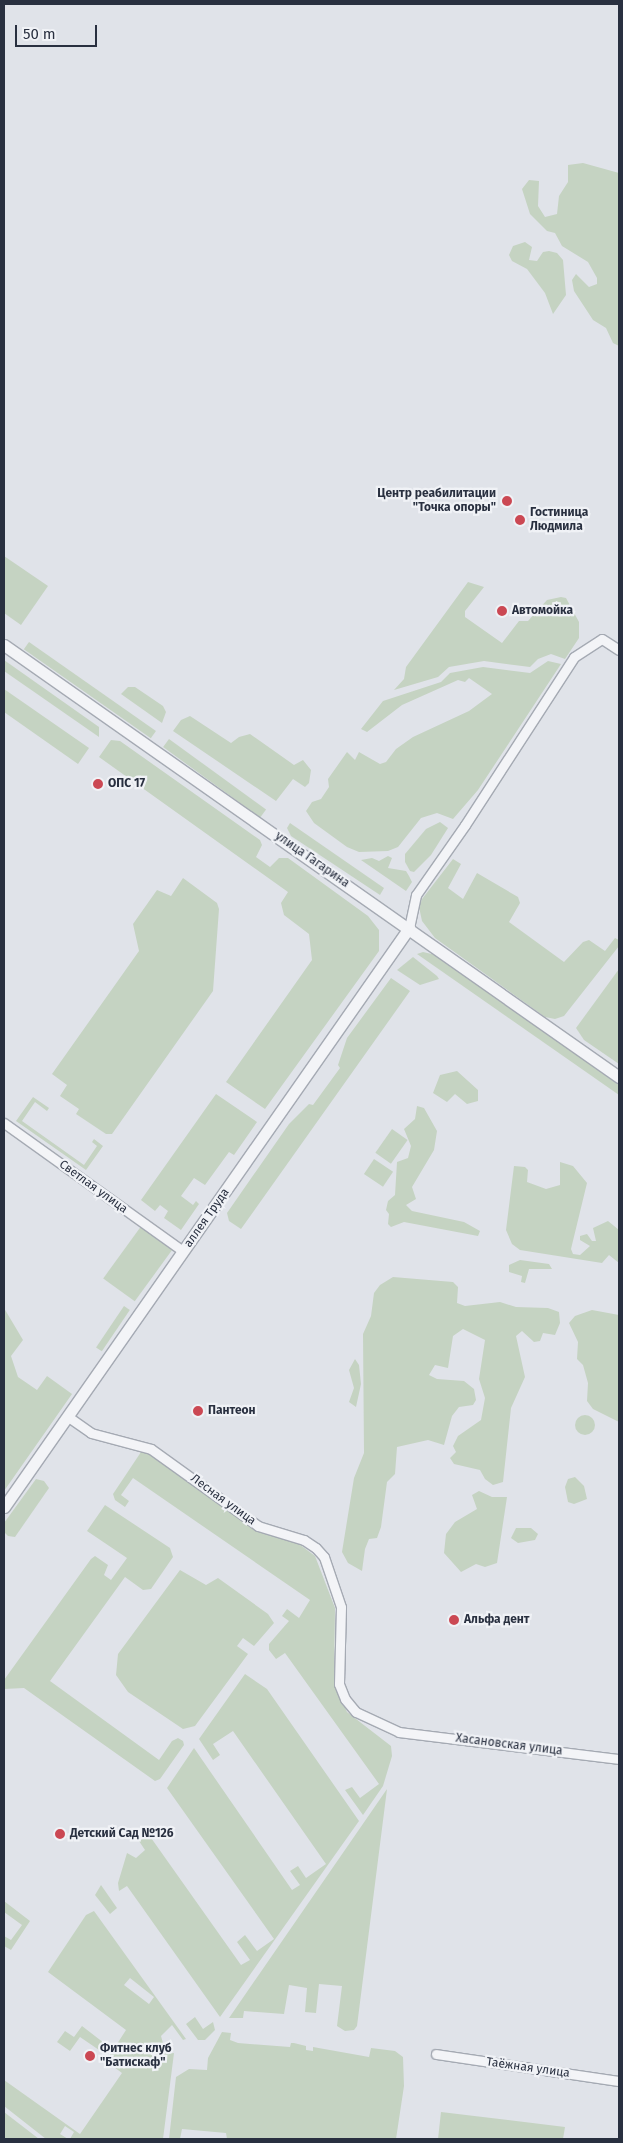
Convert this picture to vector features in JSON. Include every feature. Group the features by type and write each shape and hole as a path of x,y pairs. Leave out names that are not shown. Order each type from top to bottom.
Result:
{"street":[{"path":"409,928 416,895 574,657 602,639 619,650"},
{"name":"улица Гагарина","path":"4,645 619,1077"},
{"name":"аллея Труда","path":"4,1506 409,928"},
{"name":"Светлая улица","path":"4,1123 183,1251"},
{"name":"Лесная улица","path":"67,1416 92,1433 151,1448 258,1526 304,1540 316,1548 324,1557 341,1607 339,1684 345,1699 356,1712 369,1720 399,1732"},
{"name":"Хасановская улица","path":"399,1732 619,1759"},
{"name":"Таёжная улица","path":"436,2054 619,2081"}],"green space":[{"path":"583,163 619,173 619,346 613,343 606,328 593,320 574,291 572,280 576,274 589,287 597,284 597,278 588,262 562,246 555,233 547,231 530,214 522,189 529,180 539,181 538,206 545,217 557,214 559,196 568,182 568,165"},
{"path":"525,242 532,247 529,260 537,261 543,252 549,251 557,253 563,260 566,295 553,314 545,293 527,269 512,261 509,255 513,246"},
{"path":"4,556 48,586 21,625 4,613"},
{"path":"468,582 484,587 465,611 465,617 502,643 519,621 528,621 547,600 561,597 566,598 579,622 579,638 565,659 551,654 538,659 530,667 484,661 449,667 438,677 394,690 404,679 406,667"},
{"path":"29,642 156,731 151,738 24,649"},
{"path":"4,660 99,727 99,737 4,671"},
{"path":"548,661 561,664 478,790 453,819 437,813 421,818 398,847 388,851 359,852 347,847 314,823 306,811 312,802 321,799 329,787 328,779 347,752 355,760 359,752 380,764 386,762 396,749 413,737 469,711 492,694 469,678 465,682 458,680 402,705 367,732 361,729 383,701 441,682 450,673 483,667 530,673"},
{"path":"128,687 135,687 163,706 166,712 162,723 121,694"},
{"path":"4,689 89,748 78,764 4,712"},
{"path":"190,716 231,743 239,737 250,734 294,765 303,760 311,770 309,783 305,787 293,779 276,801 173,731 181,720"},
{"path":"169,739 266,810 260,818 163,747"},
{"path":"111,740 120,741 260,840 262,845 256,857 270,867 279,858 288,858 368,916 379,930 379,951 265,1109 226,1082 312,960 309,934 284,915 281,903 288,892 99,757"},
{"path":"440,822 448,828 431,855 414,872 410,871 405,862 405,854 426,829"},
{"path":"290,823 384,888 380,895 291,836 287,828"},
{"path":"388,856 392,858 388,868 406,871 409,876 412,882 406,891 361,860 372,858 379,861"},
{"path":"453,859 461,864 448,888 463,899 477,873 518,897 520,903 509,922 564,962 583,942 589,940 605,951 615,938 619,940 619,946 564,1016 555,1019 545,1017 435,938 422,921 419,907 422,899"},
{"path":"183,878 217,903 219,909 213,991 112,1134 106,1134 76,1114 79,1109 60,1096 67,1085 52,1074 139,951 133,924 157,890 171,896"},
{"path":"423,952 436,955 619,1085 619,1095 417,954"},
{"path":"413,957 439,979 420,985 397,970"},
{"path":"619,969 619,1064 584,1040 576,1028"},
{"path":"391,978 410,991 241,1229 229,1221 227,1213 289,1124 309,1104 313,1105 340,1068 338,1065 347,1038"},
{"path":"457,1071 478,1090 478,1101 467,1104 455,1094 447,1102 433,1093 440,1075"},
{"path":"216,1094 257,1122 234,1155 229,1152 205,1185 194,1178 181,1196 193,1205 196,1201 199,1204 181,1230 164,1218 168,1211 160,1205 155,1211 141,1200"},
{"path":"33,1097 49,1108 47,1111 35,1102 22,1121 84,1165 97,1146 92,1142 94,1139 103,1146 86,1170 16,1121"},
{"path":"417,1106 424,1108 437,1131 434,1150 412,1187 416,1199 406,1205 412,1211 464,1222 480,1231 478,1236 404,1222 391,1227 388,1224 389,1214 386,1210 388,1201 395,1195 397,1162 408,1158 411,1146 404,1129 415,1119"},
{"path":"392,1129 408,1140 391,1164 375,1153"},
{"path":"374,1159 393,1172 383,1187 364,1174"},
{"path":"560,1162 573,1166 587,1183 571,1249 573,1254 580,1255 590,1246 580,1240 580,1236 587,1234 592,1241 596,1241 593,1228 608,1221 619,1230 619,1263 609,1255 602,1263 520,1250 512,1244 506,1230 514,1166 525,1167 528,1170 527,1182 546,1189 560,1185"},
{"path":"142,1225 174,1248 135,1301 103,1278"},
{"path":"520,1260 549,1264 552,1269 529,1269 525,1283 521,1282 522,1276 509,1272 509,1265"},
{"path":"393,1277 453,1282 458,1287 457,1303 465,1306 500,1302 516,1307 548,1308 559,1312 560,1323 555,1335 543,1333 540,1341 534,1342 522,1331 516,1336 525,1377 511,1408 503,1482 493,1485 485,1479 480,1470 454,1464 450,1458 456,1452 453,1446 458,1436 481,1420 485,1398 479,1379 485,1340 463,1329 453,1336 448,1368 435,1365 429,1375 437,1379 464,1381 474,1389 476,1400 473,1405 459,1407 452,1416 444,1445 428,1440 397,1447 395,1474 387,1482 381,1527 377,1538 369,1539 365,1549 362,1571 348,1563 342,1552 354,1478 364,1453 363,1334 371,1316 374,1293 380,1285"},
{"path":"124,1306 130,1310 102,1351 96,1347"},
{"path":"4,1308 23,1340 11,1356 18,1377 37,1390 47,1376 72,1394 4,1491"},
{"path":"592,1310 619,1315 619,1422 593,1409 587,1401 588,1383 583,1365 577,1359 578,1342 569,1323 575,1316"},
{"path":"355,1359 359,1365 361,1384 356,1407 349,1402 354,1388 349,1370"},
{"path":"585,1415 592,1418 595,1425 592,1432 585,1435 578,1432 575,1425 578,1418"},
{"path":"141,1452 147,1452 258,1532 299,1544 315,1556 335,1608 334,1681 347,1712 391,1746 392,1756 383,1786 363,1815 345,1790 352,1787 360,1798 379,1784 285,1653 276,1659 269,1650 269,1644 289,1621 282,1616 287,1609 299,1618 310,1600 133,1478 121,1495 129,1501 125,1507 115,1500 113,1494"},
{"path":"575,1477 584,1486 587,1499 574,1504 568,1502 565,1487 568,1479"},
{"path":"36,1479 44,1481 49,1488 15,1537 8,1536 4,1532 4,1523"},
{"path":"479,1491 492,1497 507,1497 497,1563 485,1567 476,1564 461,1572 444,1553 446,1534 455,1522 477,1509 472,1495"},
{"path":"105,1505 170,1548 173,1557 151,1589 143,1590 125,1577 50,1681 159,1760 172,1741 178,1738 183,1741 184,1745 160,1779 155,1781 24,1688 4,1689 4,1680 91,1559 95,1556 108,1565 104,1575 111,1580 127,1558 87,1531"},
{"path":"516,1528 531,1528 538,1534 535,1540 518,1543 511,1538"},
{"path":"180,1570 206,1585 218,1578 268,1614 274,1623 254,1646 243,1638 237,1646 248,1654 195,1726 183,1729 128,1692 116,1675 118,1654"},
{"path":"245,1674 267,1689 359,1821 220,2017 127,1886 119,1891 118,1883 127,1853 136,1858 145,1850 139,1841 149,1835 241,1965 250,1960 237,1942 245,1935 257,1951 274,1939 167,1788 194,1748 292,1890 300,1885 290,1871 298,1866 306,1878 326,1864 233,1731 213,1744 220,1755 213,1760 199,1739"},
{"path":"387,1789 357,2026 354,2030 345,2031 337,2026 342,1986 319,1984 316,2013 305,2012 307,1988 289,1985 284,2014 244,2011 243,2018 229,2018"},
{"path":"101,1885 117,1908 110,1914 95,1895"},
{"path":"4,1901 30,1921 11,1950 4,1946 4,1936 11,1940 22,1925 4,1912"},
{"path":"94,1911 186,2039 183,2040 172,2025 161,2036 166,2054 174,2053 163,2139 70,2139 74,2132 65,2126 60,2134 68,2139 46,2139 4,2106 4,2080 80,2134 122,2073 106,2061 126,2030 48,1972 86,1915","holes":["130,1978 154,1997 149,2004 124,1985"]},
{"path":"195,2017 203,2029 213,2022 215,2030 205,2040 198,2040 186,2024"},
{"path":"82,2026 104,2043 99,2050 80,2037 70,2051 57,2042 65,2031 74,2037"},
{"path":"222,2032 231,2033 230,2040 238,2043 290,2047 291,2043 294,2043 306,2046 306,2050 313,2051 313,2047 369,2057 371,2048 395,2051 403,2057 404,2086 396,2139 227,2139 226,2133 182,2129 180,2139 169,2139 176,2077 189,2069 207,2070 208,2058"},
{"path":"4,2112 39,2139 4,2139"},
{"path":"441,2112 565,2127 563,2139 438,2139"}],"place":[{"name":"Центр реабилитации \"Точка опоры\"","path":"507,501"},
{"name":"Гостиница Людмила","path":"520,520"},
{"name":"Автомойка","path":"502,611"},
{"name":"ОПС 17","path":"98,784"},
{"name":"Пантеон","path":"198,1411"},
{"name":"Альфа дент","path":"454,1620"},
{"name":"Детский Сад №126","path":"60,1834"},
{"name":"Фитнес клуб \"Батискаф\"","path":"90,2056"}]}
